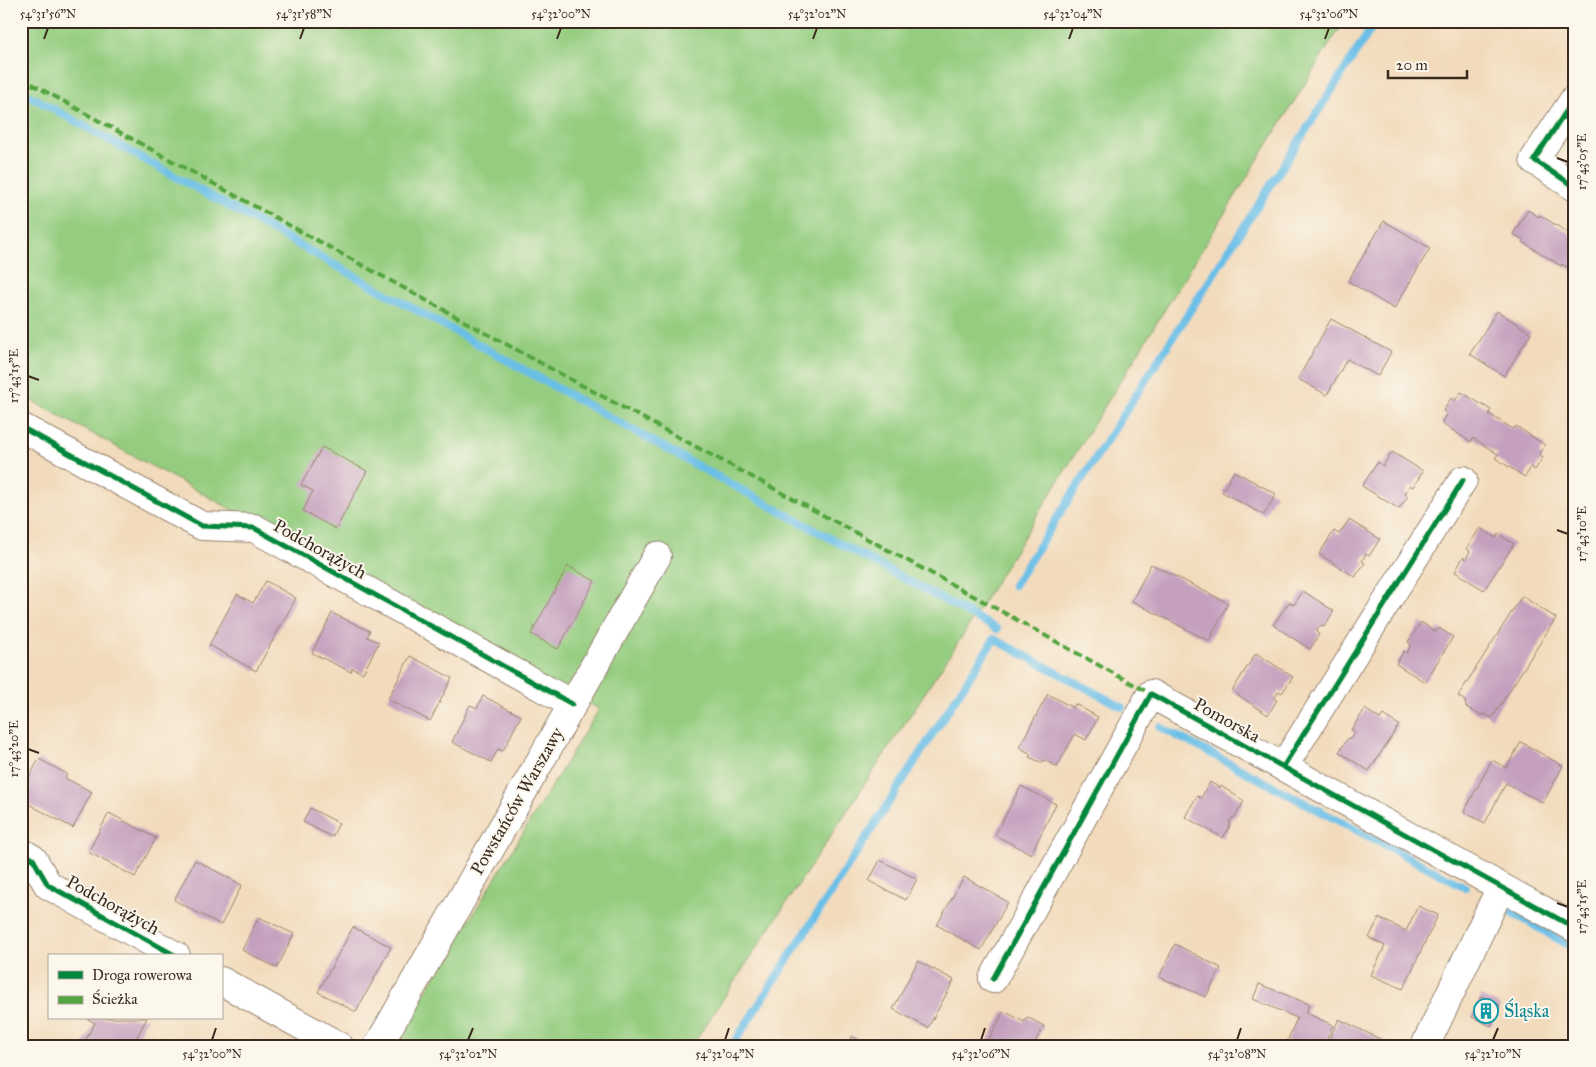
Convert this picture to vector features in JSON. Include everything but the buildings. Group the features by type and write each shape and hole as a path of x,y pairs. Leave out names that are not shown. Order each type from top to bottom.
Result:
{"street":[{"path":"1575,98 1534,160 1575,187"},
{"name":"Podchorążych","path":"21,427 202,526 254,528 572,704"},
{"path":"1283,767 1463,480"},
{"name":"Powstańców Warszawy","path":"378,1046 656,556"},
{"name":"Pomorska","path":"993,979 1151,694 1575,928"},
{"name":"Podchorążych","path":"21,852 32,859 48,885 172,954"},
{"path":"1424,1046 1501,887"},
{"path":"222,982 339,1046"}],"green space":[{"path":"21,21 1344,21 961,638 692,1046 392,1046 599,709 21,395"}],"waterway":[{"path":"1014,585 1376,21"},
{"path":"21,91 694,464 997,629"},
{"path":"732,1046 994,639 1122,707"},
{"path":"1160,727 1465,887"},
{"path":"1501,906 1575,949"}],"marked path":[{"path":"21,78 546,366 979,599 1151,694"}],"cycle path":[{"path":"1575,98 1534,160 1575,187"},
{"path":"21,427 202,526 254,528 572,704"},
{"path":"1283,767 1463,480"},
{"path":"993,979 1151,694 1575,928"},
{"path":"21,852 33,859 48,885 172,954"}],"place":[{"name":"Śląska","path":"1486,1011"}]}
